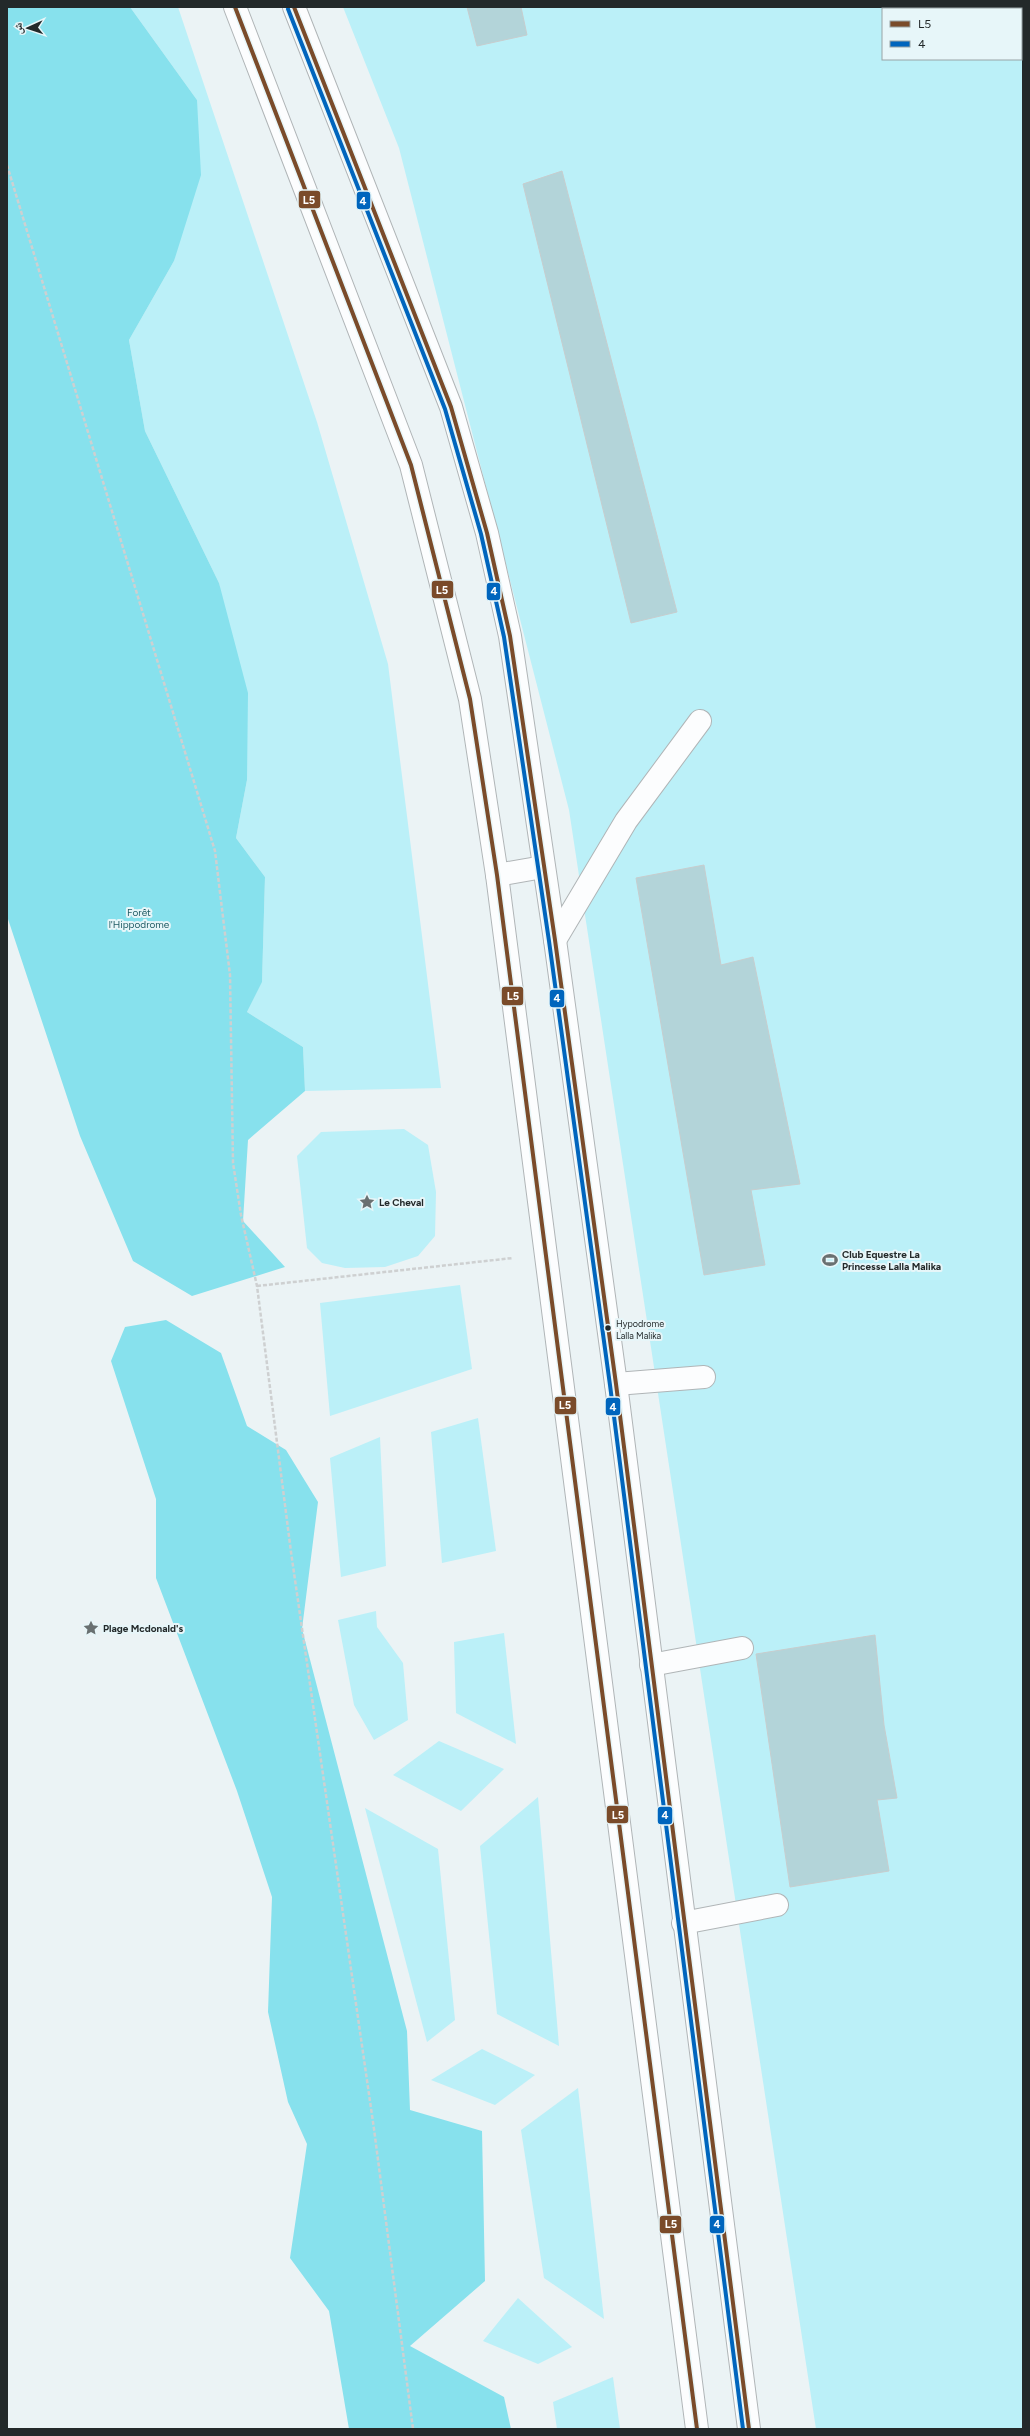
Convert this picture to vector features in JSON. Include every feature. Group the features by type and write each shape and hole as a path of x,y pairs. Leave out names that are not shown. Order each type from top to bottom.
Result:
{"main road":[{"path":"235,7 411,464 470,699 497,875 544,1255 697,2429"},
{"path":"294,7 451,407 487,533 510,636 555,940 616,1384 650,1665 749,2429"},
{"path":"555,940 626,821 700,721"},
{"path":"497,875 543,867"},
{"path":"616,1384 704,1377"},
{"path":"650,1665 742,1648"},
{"path":"683,1923 777,1905"}],"path":[{"path":"7,164 215,852 230,975 233,1163 241,1215 257,1286 291,1552 374,2129 413,2429"},
{"path":"257,1286 544,1255"}],"shaded area":[{"path":"130,7 178,7 317,422 388,664 441,1088 305,1091 303,1047 247,1012 262,981 265,877 236,838 247,780 219,583 145,431 129,340 174,261 197,100"},
{"name":"Club Equestre La Princesse Lalla Malika","path":"343,7 1023,7 1023,2429 816,2429 569,810 399,148"},
{"path":"404,1129 428,1145 436,1192 435,1236 418,1256 385,1267 345,1268 322,1263 307,1248 297,1156 321,1132"},
{"path":"460,1285 472,1369 330,1416 320,1303"},
{"path":"478,1418 496,1551 442,1563 431,1432"},
{"path":"380,1437 386,1566 341,1577 330,1458"},
{"path":"376,1611 377,1627 403,1663 408,1720 374,1740 354,1705 338,1620"},
{"path":"504,1633 516,1744 456,1713 454,1642"},
{"path":"439,1741 504,1769 461,1811 393,1775"},
{"path":"538,1797 559,2046 497,2014 480,1846"},
{"path":"365,1808 438,1849 455,2020 427,2042"},
{"path":"482,2049 535,2075 495,2105 431,2080"},
{"path":"578,2088 604,2319 544,2278 521,2130"},
{"path":"518,2298 572,2347 538,2364 483,2341"},
{"path":"613,2377 620,2429 557,2429 553,2402"}],"green space":[{"name":"Forêt l'Hippodrome","path":"7,7 130,7 197,100 201,175 174,261 129,340 145,431 219,583 248,693 247,780 236,838 265,877 262,982 247,1012 303,1047 305,1091 248,1140 243,1221 285,1267 192,1296 133,1261 80,1136 7,916"},
{"path":"166,1320 221,1353 247,1426 286,1450 318,1502 302,1629 407,2031 410,2110 482,2131 485,2281 410,2346 504,2397 511,2429 349,2429 329,2311 290,2258 307,2144 288,2102 268,2012 272,1897 237,1791 156,1578 156,1499 111,1361 125,1327"}],"building":[{"path":"467,7 521,7 527,35 477,46"},
{"path":"562,171 677,612 631,623 523,184"},
{"path":"704,865 721,965 753,957 800,1184 751,1190 765,1265 704,1275 636,878"},
{"path":"875,1635 884,1725 897,1798 877,1800 889,1871 790,1887 756,1654"}],"transit line":[{"name":"L5","path":"235,7 411,465 470,699 497,875 697,2429"},
{"name":"L5","path":"294,7 451,407 487,533 510,636 555,940 616,1384 749,2429"},
{"name":"4","path":"288,9 445,409 481,534 504,637 549,941 610,1385 743,2429"}],"place":[{"name":"Le Cheval","path":"367,1202"},
{"name":"Club Equestre La Princesse Lalla Malika","path":"830,1260"},
{"name":"Hypodrome Lalla Malika","path":"608,1328"},
{"name":"Plage Mcdonald's","path":"91,1628"}]}
